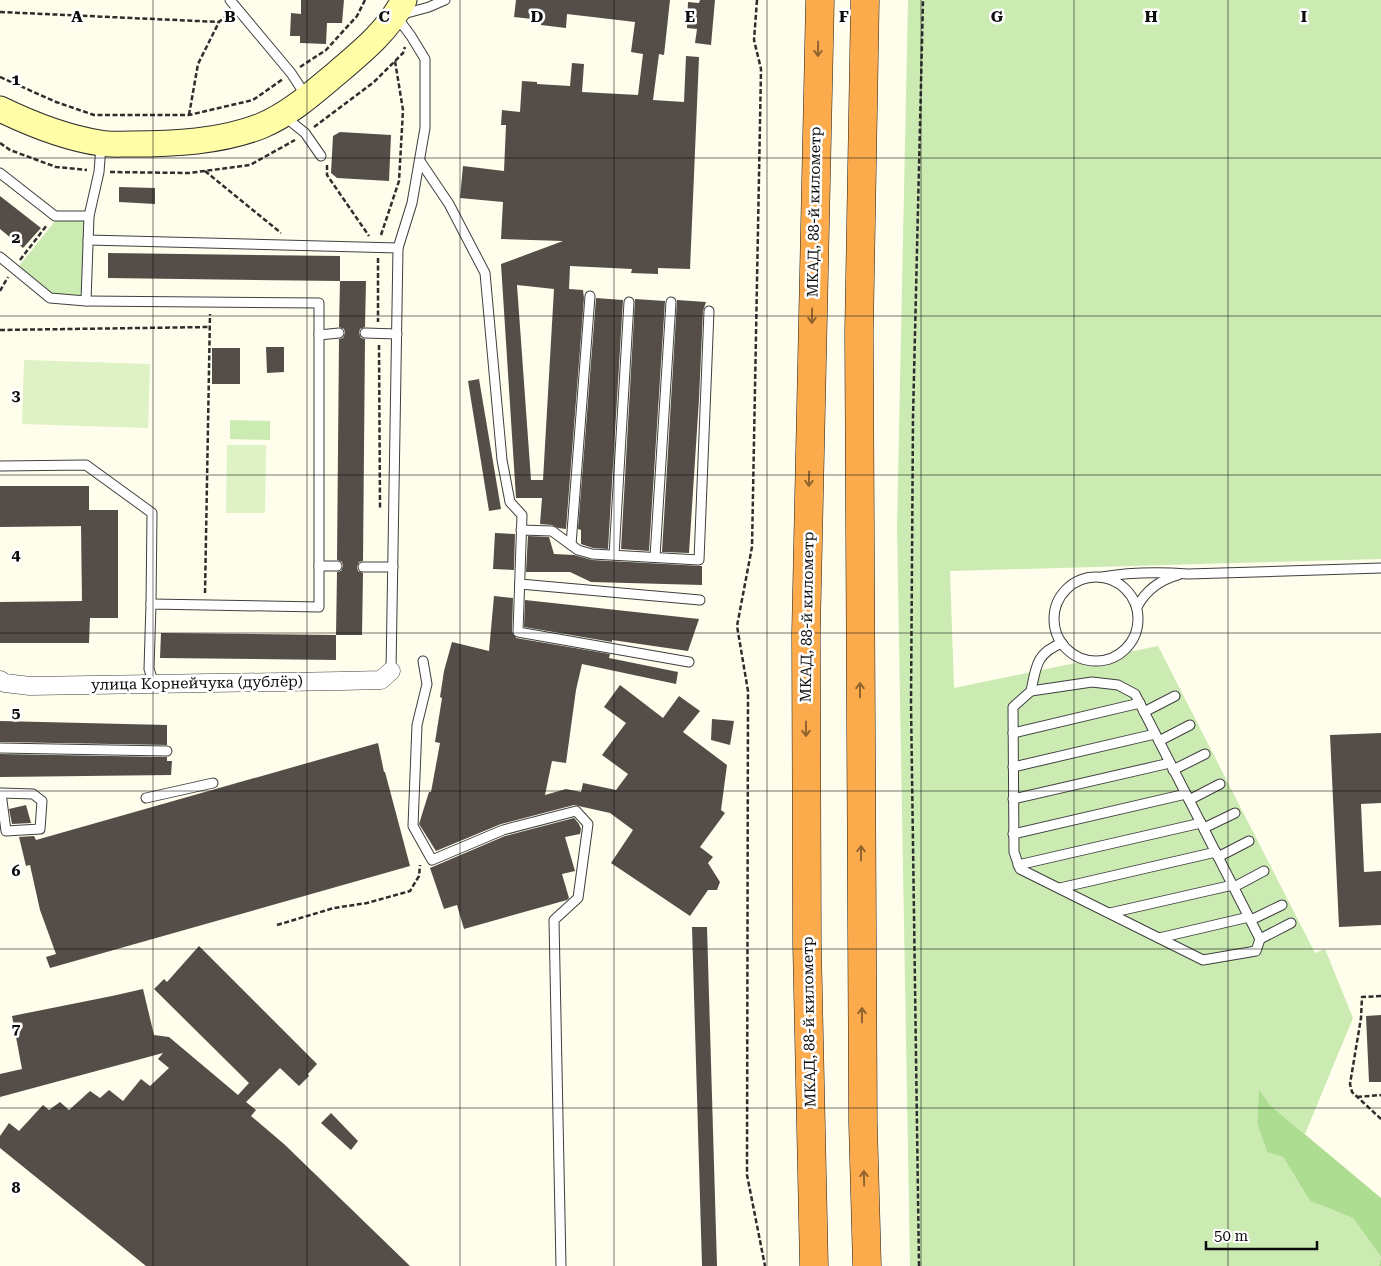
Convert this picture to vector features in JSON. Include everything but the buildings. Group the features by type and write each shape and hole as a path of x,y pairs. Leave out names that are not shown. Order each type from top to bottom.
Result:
{"highway":[{"name":"МКАД, 88-й километр","path":"814,1266 807,934 806,633 820,0"},
{"path":"865,0 859,332 865,1226 867,1266"}],"street":[{"path":"0,109 27,122 101,144 159,144 220,137 260,126 307,98 372,44 400,8"},
{"name":"улица Корнейчука (дублёр)","path":"0,680 5,683 30,686 381,680 391,671"}],"lane":[{"path":"391,671 398,248 412,203 425,128 425,59 411,36 400,8 429,7 446,0"},
{"path":"233,4 291,73 307,98"},
{"path":"283,114 305,134 324,158"},
{"path":"86,301 89,216 99,172 101,144"},
{"path":"420,161 449,204 485,273 502,460 510,502 522,515 518,632 689,662"},
{"path":"0,174 55,216 89,216"},
{"path":"88,240 398,248"},
{"path":"0,257 50,298 86,301 319,303 319,607 151,604"},
{"path":"571,545 590,296"},
{"path":"614,555 629,302"},
{"path":"655,557 671,302"},
{"path":"521,530 552,531 578,550 592,554 699,560 710,311"},
{"path":"319,335 339,333"},
{"path":"365,333 397,334"},
{"path":"0,466 86,466 152,514 149,669 154,684"},
{"path":"319,566 337,566"},
{"path":"363,567 393,567"},
{"path":"1102,577 1120,584 1133,597 1137,607 1138,624 1136,634 1131,642 1118,655 1100,661 1091,661 1073,654 1062,644 1056,632 1054,622 1054,613 1061,595 1067,588 1083,578 1162,572 1188,574 1381,568"},
{"path":"1137,607 1146,592 1154,586 1170,577 1188,574"},
{"path":"520,584 700,600"},
{"path":"1032,691 1034,672 1041,658 1054,646 1062,644"},
{"path":"423,661 427,684 417,725 413,826 432,860 503,830 576,811 588,824 578,898 554,920 560,1266"},
{"path":"1260,939 1135,694 1118,685 1092,682 1032,691 1013,707 1013,834 1014,852 1020,868 1203,960 1256,951 1260,939 1291,923"},
{"path":"1013,733 1142,708 1175,696"},
{"path":"1013,767 1157,738 1190,725"},
{"path":"0,748 167,751"},
{"path":"1013,799 1172,766 1204,754"},
{"path":"146,798 213,783"},
{"path":"1013,834 1187,797 1220,784"},
{"path":"0,793 33,794 42,801 40,829 6,831 0,793"},
{"path":"1018,865 1202,826 1235,813"},
{"path":"1060,888 1217,855 1249,841"},
{"path":"1110,914 1233,886 1264,871"},
{"path":"1159,938 1250,919 1282,904"}],"path":[{"path":"0,78 56,102 94,115 189,115 253,100 326,50 357,16 365,0"},
{"path":"757,0 754,40 762,70 752,547 738,626 748,691 747,1175 764,1266"},
{"path":"919,1266 911,704 913,418 923,0"},
{"path":"189,115 198,64 219,22 233,4"},
{"path":"0,12 219,22"},
{"path":"380,519 377,247 399,181 404,110 395,61"},
{"path":"324,158 327,175 377,247"},
{"path":"205,171 296,245"},
{"path":"0,291 14,268 55,216"},
{"path":"205,605 210,302"},
{"path":"0,330 209,327"},
{"path":"277,925 334,908 410,891 419,876 421,857"},
{"path":"1381,996 1362,997 1361,1018 1350,1084 1352,1092 1381,1119"},
{"path":"1357,1096 1381,1095"}],"green space":[{"path":"908,0 1381,0 1381,559 950,571 954,688 1158,646 1315,953 1325,949 1353,1018 1305,1134 1270,1105 1259,1091 1257,1123 1267,1152 1283,1157 1310,1201 1353,1218 1381,1257 1379,1266 910,1266 897,527"},
{"path":"56,220 85,220 82,297 50,293 19,266"},
{"path":"24,360 150,364 148,428 22,424"},
{"path":"230,420 270,421 270,440 230,439"},
{"path":"227,445 266,445 265,513 226,513"},
{"path":"1259,1090 1270,1105 1381,1198 1381,1257 1353,1218 1310,1201 1283,1157 1267,1152 1257,1123"}]}
